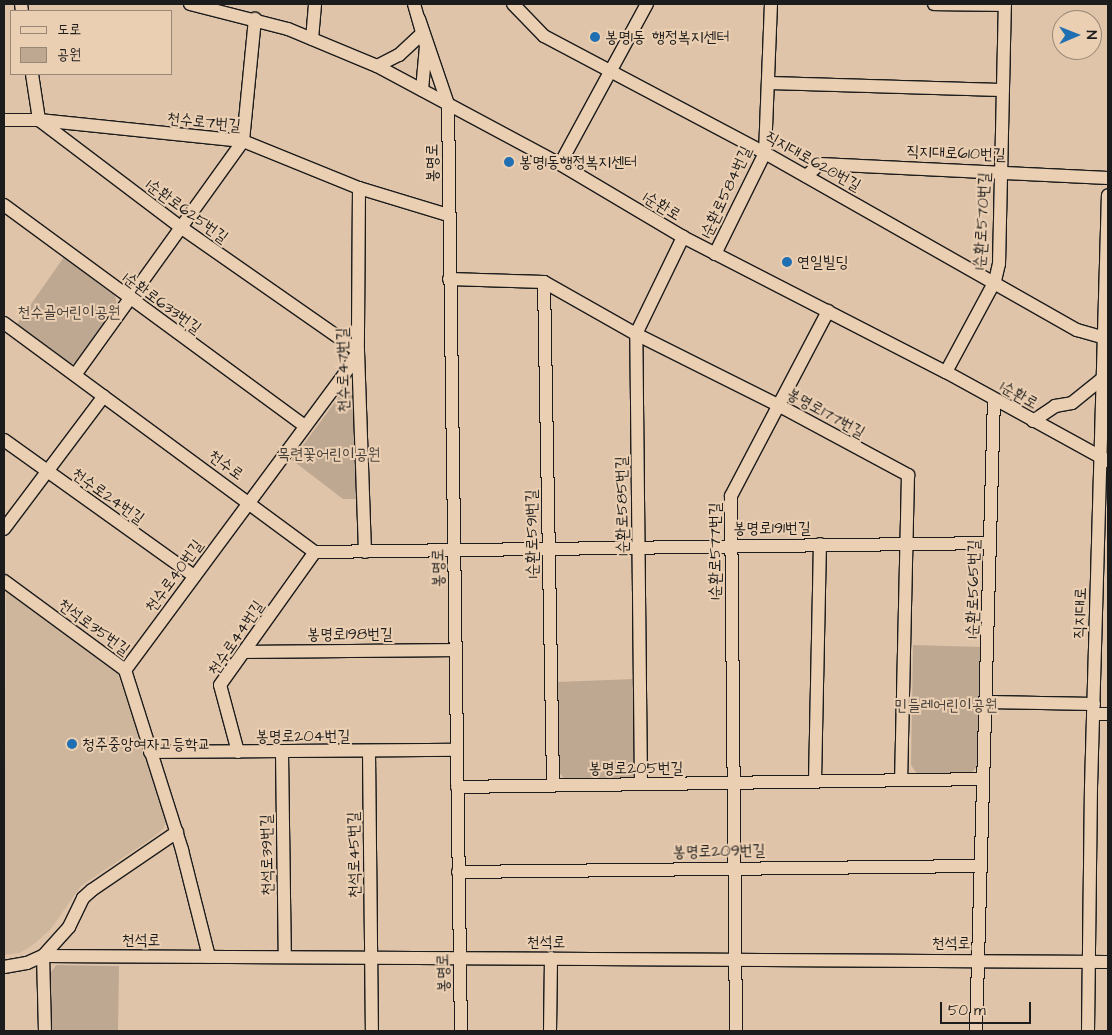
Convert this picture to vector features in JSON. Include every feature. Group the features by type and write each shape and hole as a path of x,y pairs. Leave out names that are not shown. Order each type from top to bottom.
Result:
{"street":[{"name":"1순환로","path":"190,4 205,6 255,20 312,39 377,66 560,164 683,238 946,372 994,400 1105,459"},
{"path":"312,39 314,4"},
{"path":"414,4 426,46 422,90"},
{"name":"직지대로620번길","path":"513,4 544,36 765,153 995,281 1077,330 1106,338"},
{"path":"560,164 647,4"},
{"name":"1순환로584번길","path":"715,254 765,153 771,4"},
{"name":"1순환로570번길","path":"934,4 1005,5 999,264 995,281 946,372"},
{"name":"봉명로","path":"419,19 448,104 449,279 455,549 454,650 461,1031"},
{"path":"75,375 179,226 243,141 255,20"},
{"path":"377,66 399,55 423,33"},
{"path":"32,75 39,120"},
{"path":"768,83 1003,90"},
{"name":"천수로7번길","path":"4,120 39,120 243,141 359,188 448,215"},
{"name":"1순환로625번길","path":"39,120 179,226 358,351"},
{"name":"직지대로610번길","path":"806,176 820,164 1001,171 1108,178"},
{"name":"천수로47번길","path":"359,188 358,351 365,552"},
{"name":"직지대로","path":"1088,1031 1093,709 1103,533 1105,459 1103,378 1106,338 1108,195"},
{"name":"1순환로633번길","path":"4,205 127,299 304,425"},
{"name":"1순환로585번길","path":"641,784 636,334 683,238"},
{"name":"봉명로177번길","path":"449,279 544,282 636,334 778,405 908,476 901,780"},
{"name":"1순환로591번길","path":"544,282 553,785"},
{"name":"1순환로577번길","path":"736,1031 731,496 828,312"},
{"name":"천수로","path":"4,323 250,502 315,552"},
{"name":"천수로40번길","path":"125,670 250,502 304,425 348,369 358,351"},
{"path":"1033,421 1056,406 1072,403 1103,378"},
{"path":"4,528 104,396"},
{"name":"1순환로565번길","path":"976,1031 982,779 988,702 994,400"},
{"name":"천수로24번길","path":"4,440 46,472 194,576"},
{"name":"봉명로191번길","path":"455,549 990,543"},
{"name":"봉명로191번길","path":"815,781 820,544"},
{"path":"315,552 455,549"},
{"name":"천수로44번길","path":"238,752 220,685 315,552"},
{"name":"천석로35번길","path":"4,580 125,670 177,832 209,957"},
{"name":"봉명로198번길","path":"245,652 454,650"},
{"path":"988,702 1093,709 1108,714"},
{"name":"봉명로204번길","path":"150,752 456,750"},
{"name":"천석로39번길","path":"282,752 285,956"},
{"name":"천석로45번길","path":"369,752 372,1031"},
{"name":"봉명로205번길","path":"457,787 641,784 733,785 815,781 982,779"},
{"path":"45,1031 43,956 68,927 83,898 177,832"},
{"name":"봉명로209번길","path":"458,872 734,867 980,866"},
{"name":"천석로","path":"4,967 27,963 43,956 736,960 979,959 1108,962"},
{"path":"550,1031 551,958"}],"shaded area":[{"name":"청주중앙여자고등학교","path":"6,591 116,668 167,820 163,829 152,838 81,886 50,930 34,944 20,953 4,955"}],"green space":[{"name":"천수골어린이공원","path":"64,257 115,296 117,305 77,363 71,364 17,324"},
{"name":"목련꽃어린이공원","path":"344,390 353,390 358,499 343,499 292,460"},
{"name":"민들레어린이공원","path":"913,645 982,647 979,763 970,775 917,774 911,765"},
{"path":"635,679 637,771 630,780 567,782 558,771 557,682"},
{"path":"56,965 119,966 118,1031 52,1031 50,974"}],"place":[{"name":"봉명1동 행정복지센터","path":"595,37"},
{"name":"봉명1동행정복지센터","path":"509,162"},
{"name":"연일빌딩","path":"787,262"},
{"name":"청주중앙여자고등학교","path":"72,744"}]}
